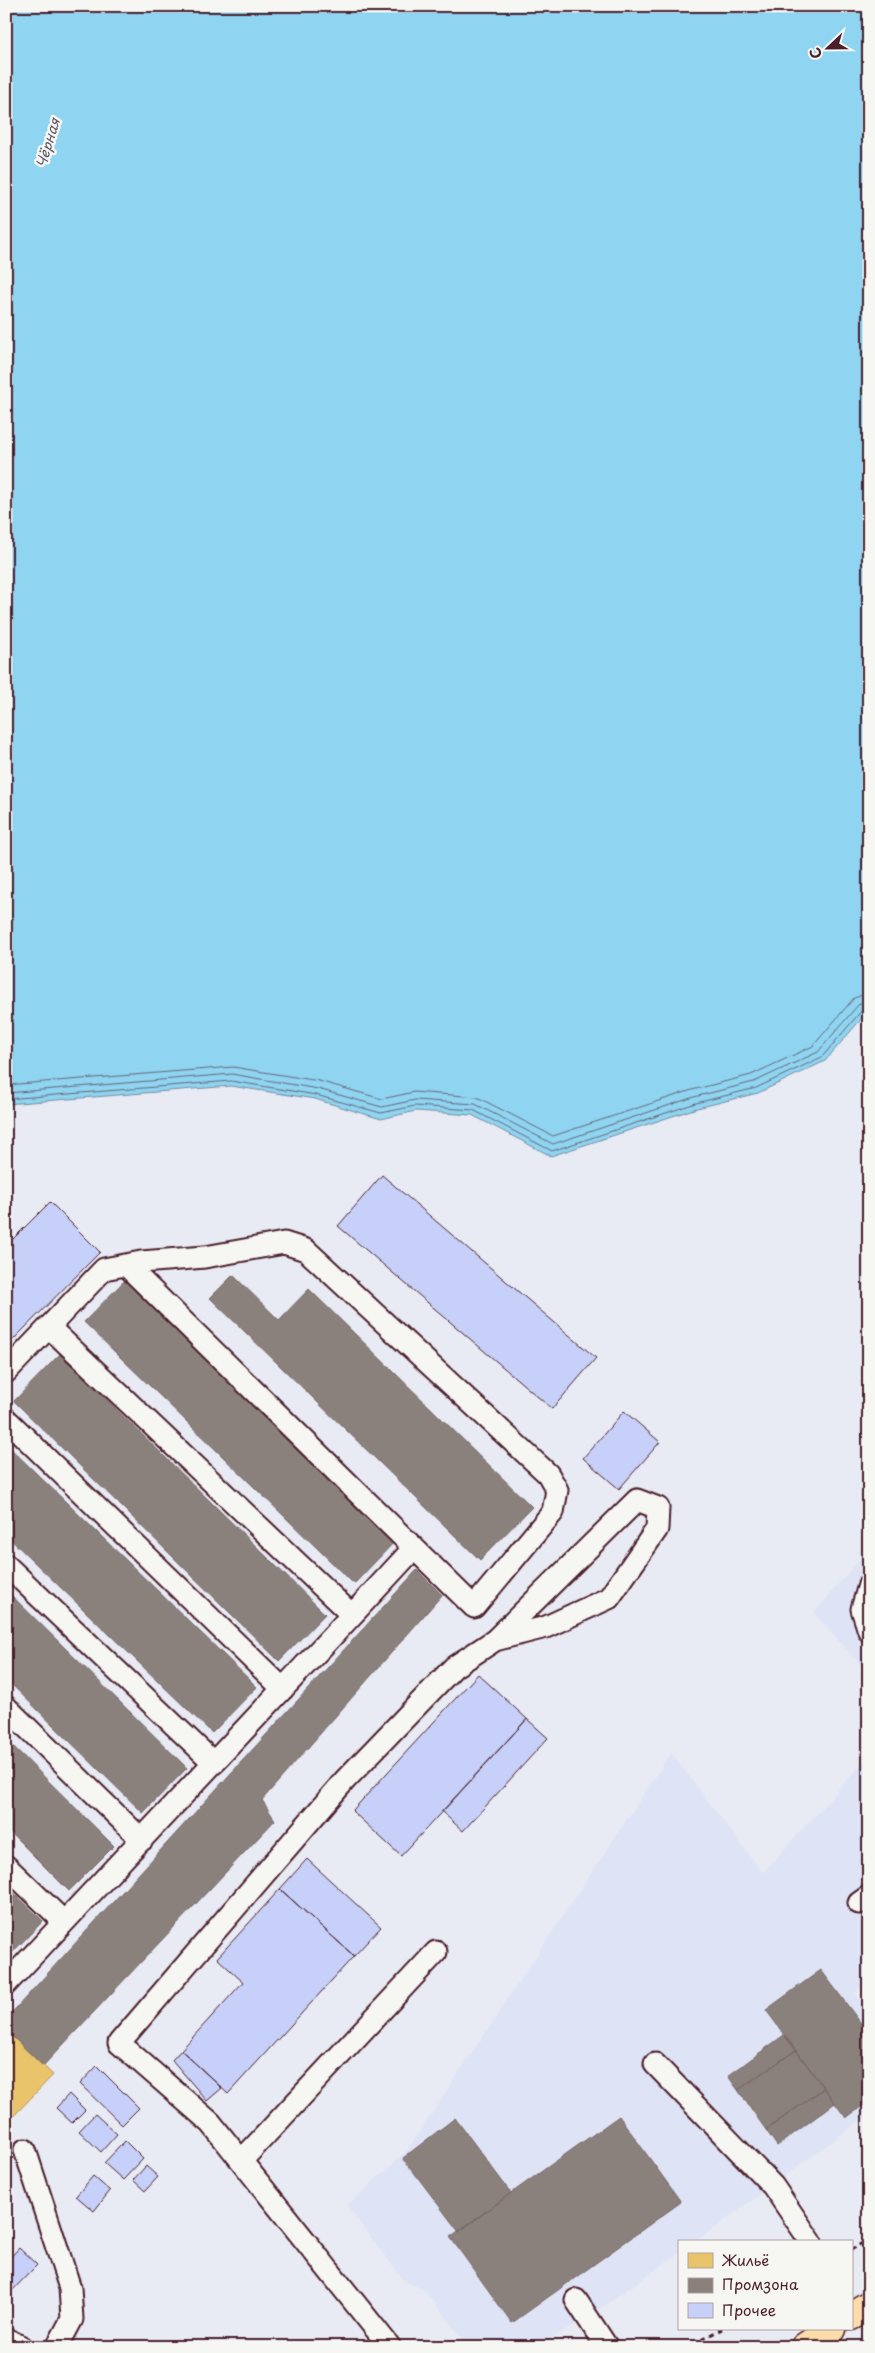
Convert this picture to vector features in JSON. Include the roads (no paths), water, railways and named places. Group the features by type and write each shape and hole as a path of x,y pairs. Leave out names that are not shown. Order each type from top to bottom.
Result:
{"main road":[{"path":"805,2347 830,2330"}],"lane":[{"path":"6,1372 104,1269 126,1265 205,1257 284,1243 306,1250 548,1474 556,1490 553,1512 474,1607 126,1265"},
{"path":"49,1327 352,1615"},
{"path":"6,1420 283,1689"},
{"path":"390,2347 211,2123 120,2043 346,1780 454,1667 495,1640 637,1500 658,1508 657,1529 609,1598 546,1627 495,1640"},
{"path":"6,1984 414,1548"},
{"path":"6,1565 214,1763"},
{"path":"869,1585 862,1609 869,1631"},
{"path":"6,1707 142,1840"},
{"path":"6,1866 64,1922"},
{"path":"242,2160 436,1952"},
{"path":"655,2064 773,2186 810,2240"},
{"path":"25,2150 70,2288 72,2319 57,2347"},
{"path":"576,2300 607,2347"},
{"path":"6,2339 22,2347"}],"water":[{"name":"Чёрная","path":"6,6 869,6 869,1010 825,1061 758,1093 697,1108 551,1156 472,1115 416,1111 381,1119 315,1099 231,1086 6,1104"}]}
